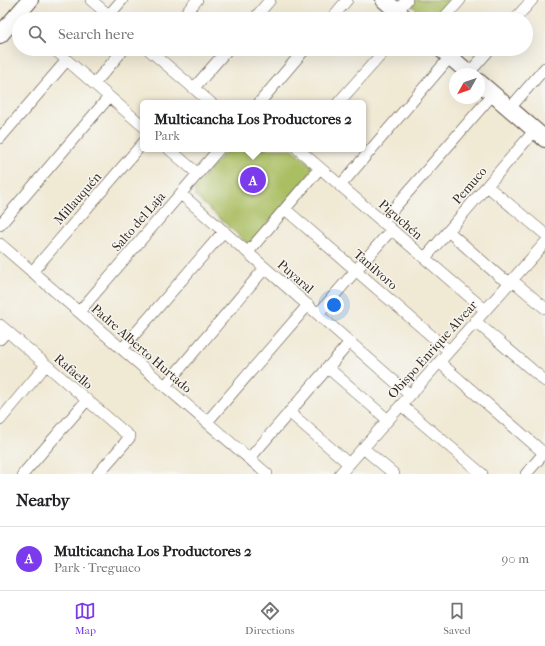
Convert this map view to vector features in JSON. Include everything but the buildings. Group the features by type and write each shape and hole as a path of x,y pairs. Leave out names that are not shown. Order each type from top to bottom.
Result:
{"street":[{"path":"22,12 30,0"},
{"path":"91,0 105,12"},
{"path":"114,12 122,0"},
{"path":"187,12 197,0"},
{"path":"260,12 270,0"},
{"path":"337,12 347,0"},
{"path":"384,0 403,10"},
{"path":"449,12 460,0"},
{"path":"522,12 532,0"},
{"path":"0,35 12,24"},
{"path":"62,56 140,123"},
{"path":"94,84 118,56"},
{"path":"159,56 208,100"},
{"path":"194,88 222,56"},
{"path":"262,100 299,56"},
{"path":"341,100 380,56"},
{"path":"340,186 444,56"},
{"path":"450,56 464,68"},
{"path":"478,68 486,56"},
{"path":"0,138 67,60"},
{"path":"510,108 545,68"},
{"path":"485,87 540,135"},
{"path":"382,222 493,94"},
{"path":"0,225 109,97"},
{"name":"Pemuco","path":"425,258 487,186 540,135"},
{"name":"Millauquén","path":"32,272 140,146"},
{"path":"172,152 198,174"},
{"name":"Salto del Laja","path":"79,312 216,152"},
{"name":"Piguchén","path":"301,152 485,310"},
{"path":"248,252 320,168"},
{"path":"487,186 545,234"},
{"name":"Puyaral","path":"181,194 410,395"},
{"name":"Tanilvoro","path":"285,209 449,351"},
{"path":"318,314 391,230"},
{"path":"448,231 500,277 518,285 545,308"},
{"path":"122,349 224,232"},
{"name":"Obispo Enrique Alvear","path":"340,474 545,243"},
{"name":"Padre Alberto Hurtado","path":"1,246 267,474"},
{"path":"164,386 266,268"},
{"path":"207,422 308,305"},
{"path":"475,321 545,381"},
{"name":"Rafaello","path":"2,332 46,365 130,437 98,474"},
{"path":"249,459 350,342"},
{"path":"439,362 545,453 526,474"},
{"path":"0,420 46,365"},
{"path":"327,368 388,420"},
{"path":"22,474 87,400"},
{"path":"401,405 482,474"},
{"path":"289,412 349,464"},
{"path":"363,448 394,474"}],"green space":[{"path":"412,0 453,0 442,12 419,12 409,3"},
{"path":"225,152 296,152 311,165 312,171 251,243 247,243 195,196 194,188"}],"place":[{"name":"Multicancha Los Productores 2","path":"253,180"}]}
